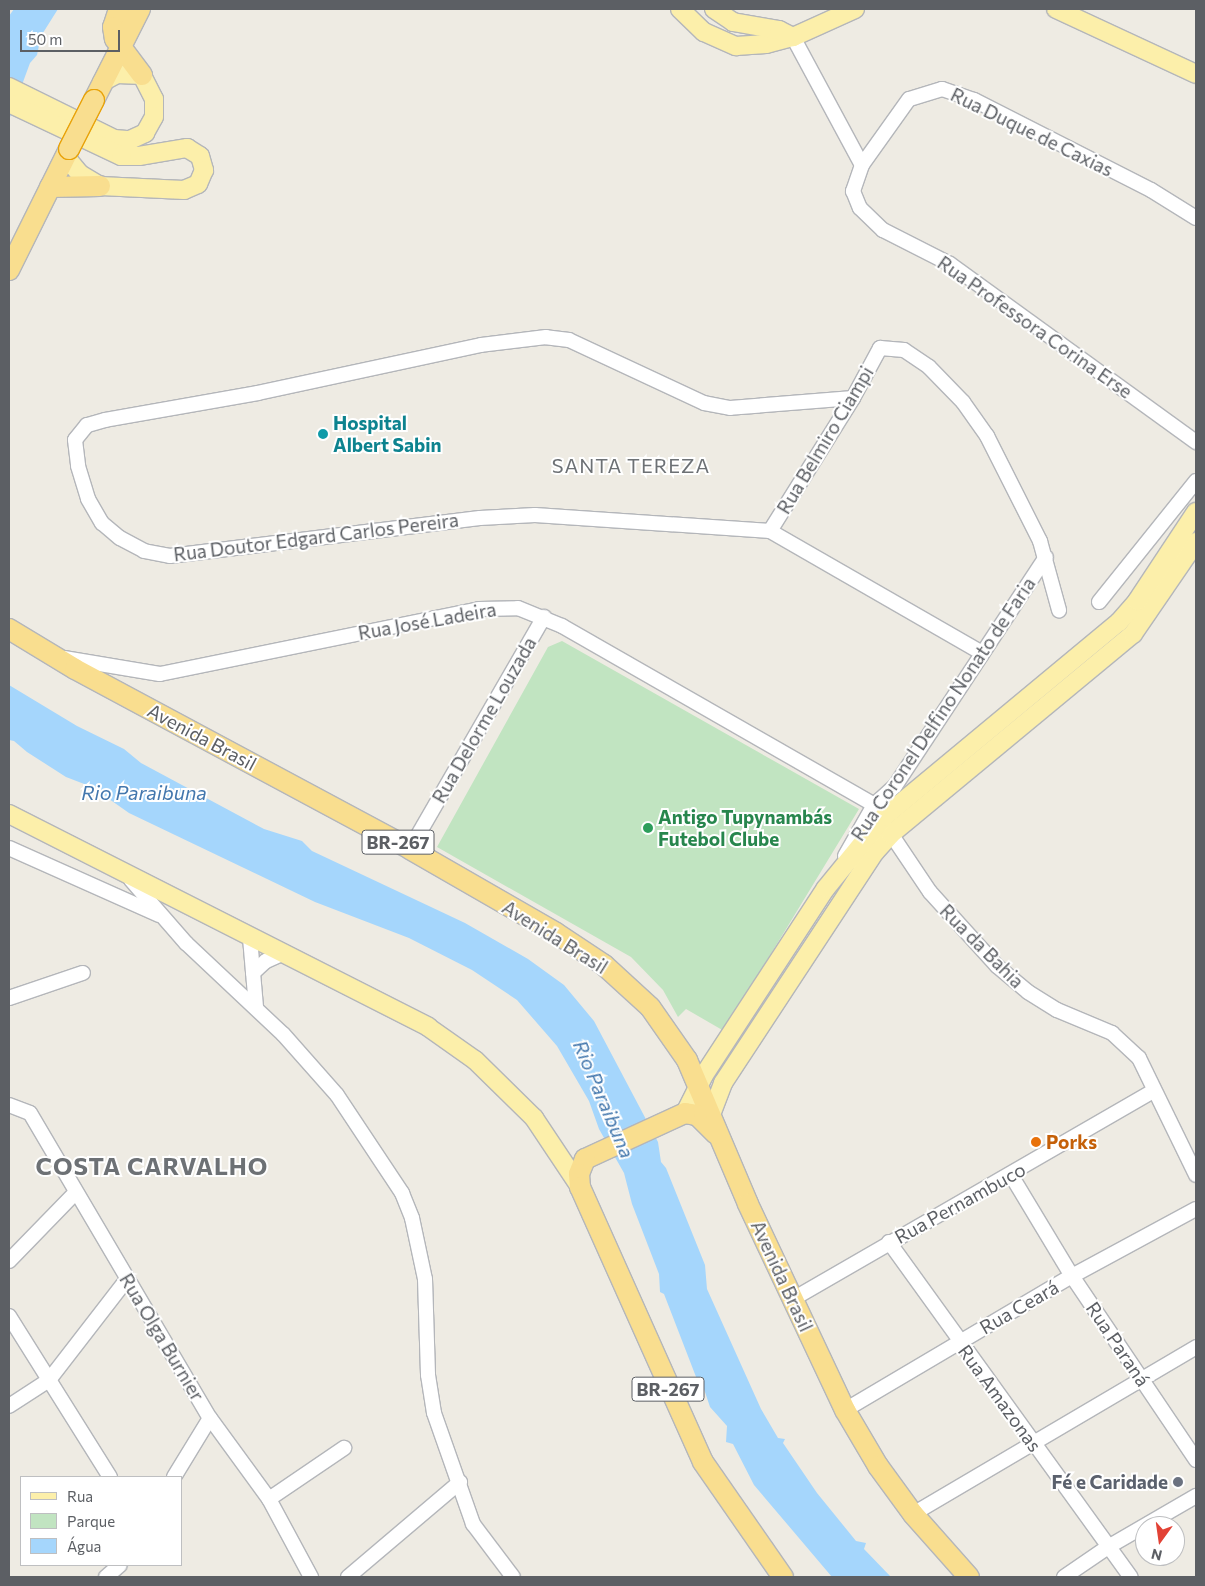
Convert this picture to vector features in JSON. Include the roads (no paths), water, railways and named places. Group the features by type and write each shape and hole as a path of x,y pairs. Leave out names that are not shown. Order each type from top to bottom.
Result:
{"highway":[{"path":"119,9 113,28 120,48 142,75"},
{"path":"9,270 140,9"},
{"path":"50,187 100,186"},
{"name":"Avenida Brasil","path":"9,629 54,656 410,849 556,933 604,965 650,1007 688,1060 712,1112 722,1143 845,1410 878,1466 913,1514 969,1577"},
{"name":"BR-267","path":"678,1116 691,1090 688,1060"},
{"path":"580,1186 579,1174 589,1157 678,1116 697,1115 722,1143"},
{"name":"BR-267","path":"580,1186 699,1454 782,1577"}],"main road":[{"path":"680,9 704,32 736,46 766,44 793,37 855,9"},
{"path":"714,9 733,22 779,30 793,37"},
{"path":"1056,9 1196,74"},
{"path":"9,103 44,112 114,139 130,140 145,134 154,117 154,99 142,75 117,74 98,91"},
{"path":"9,87 44,112 121,156 139,156 187,148 194,151 203,163 202,178 192,188 184,190 100,186 80,174 67,153"},
{"path":"986,745 1119,622 1196,512"},
{"path":"879,811 986,745 1133,634 1196,542"},
{"name":"Rua Coronel Delfino Nonato de Faria","path":"712,1112 723,1083 846,895 891,834 986,745"},
{"name":"Rua Coronel Delfino Nonato de Faria","path":"678,1116 700,1087 704,1075 759,996 826,888 879,811"},
{"path":"9,814 443,1038 495,1080 534,1118 556,1147 580,1186"},
{"path":"759,996 764,1004 774,1006"},
{"path":"556,1147 572,1157 589,1157"}],"street":[{"path":"793,37 862,165"},
{"name":"Rua Duque de Caxias","path":"862,165 909,99 942,89 983,104 1151,190 1196,218"},
{"name":"Rua Professora Corina Erse","path":"862,165 853,191 860,208 883,230 950,264 1196,442"},
{"name":"Rua Doutor Edgard Carlos Pereira","path":"853,398 730,408 704,403 569,340 546,337 481,346 258,393 105,420 87,425 75,440 78,466 88,499 102,523 120,538 144,551 170,556 480,518 536,514 770,531 982,653"},
{"name":"Rua Belmiro Ciampi","path":"770,531 853,398 880,348 904,350 930,367 963,402 1016,489 1046,557"},
{"path":"1099,602 1196,481"},
{"path":"1046,557 1059,610"},
{"name":"Rua Coronel Delfino Nonato de Faria","path":"879,811 1046,557"},
{"name":"Rua José Ladeira","path":"54,656 160,674 479,609 518,608 544,617 879,811"},
{"name":"Rua Delorme Louzada","path":"410,849 544,617"},
{"name":"Rua da Bahia","path":"891,834 930,892 997,966 1028,992 1057,1010 1112,1033 1139,1058 1153,1091 1196,1175"},
{"path":"9,848 161,916"},
{"path":"118,870 139,887 161,916 256,1006 336,1095 402,1193 412,1218 425,1279 428,1375 434,1413 460,1482 473,1524 513,1577"},
{"path":"250,938 256,1006"},
{"path":"253,973 266,961 282,954"},
{"path":"9,998 83,973"},
{"name":"Rua Pernambuco","path":"793,1299 889,1242 1011,1175 1153,1091"},
{"name":"Rua Olga Burnier","path":"9,1105 30,1113 210,1418 269,1499 311,1577"},
{"name":"Rua Paraná","path":"1011,1175 1072,1276 1196,1460"},
{"path":"9,1261 76,1192"},
{"name":"Rua Ceará","path":"845,1410 1072,1276 1196,1209"},
{"name":"Rua Amazonas","path":"889,1242 1130,1577"},
{"path":"9,1406 49,1380 127,1279"},
{"path":"9,1316 109,1476"},
{"path":"913,1514 1140,1378 1196,1348"},
{"path":"175,1476 210,1418"},
{"path":"269,1499 344,1448"},
{"path":"348,1577 460,1482"},
{"path":"1064,1577 1108,1547 1196,1496"},
{"path":"106,1577 119,1566"}],"water":[{"path":"14,9 58,9 41,36 37,55 30,63 9,120 9,16"},
{"name":"Rio Paraibuna","path":"9,685 77,726 124,749 141,763 264,829 302,841 312,851 465,923 528,959 564,985 594,1021 658,1142 661,1162 666,1168 705,1265 707,1289 761,1409 778,1438 785,1439 783,1443 817,1493 856,1541 866,1543 864,1549 891,1577 832,1577 754,1485 733,1444 726,1442 727,1426 710,1407 702,1383 698,1382 664,1294 660,1292 659,1274 632,1204 624,1173 599,1129 589,1101 557,1046 517,1000 472,970 409,938 315,902 129,813 92,787 66,777 27,752 14,741 9,740"}],"place":[{"name":"Hospital Albert Sabin","path":"323,434"},
{"name":"Antigo Tupynambás Futebol Clube","path":"648,828"},
{"name":"Porks","path":"1036,1142"},
{"name":"Fé e Caridade","path":"1178,1482"}],"district":[{"name":"SANTA TEREZA","path":"631,465"},
{"name":"COSTA CARVALHO","path":"152,1166"}]}
